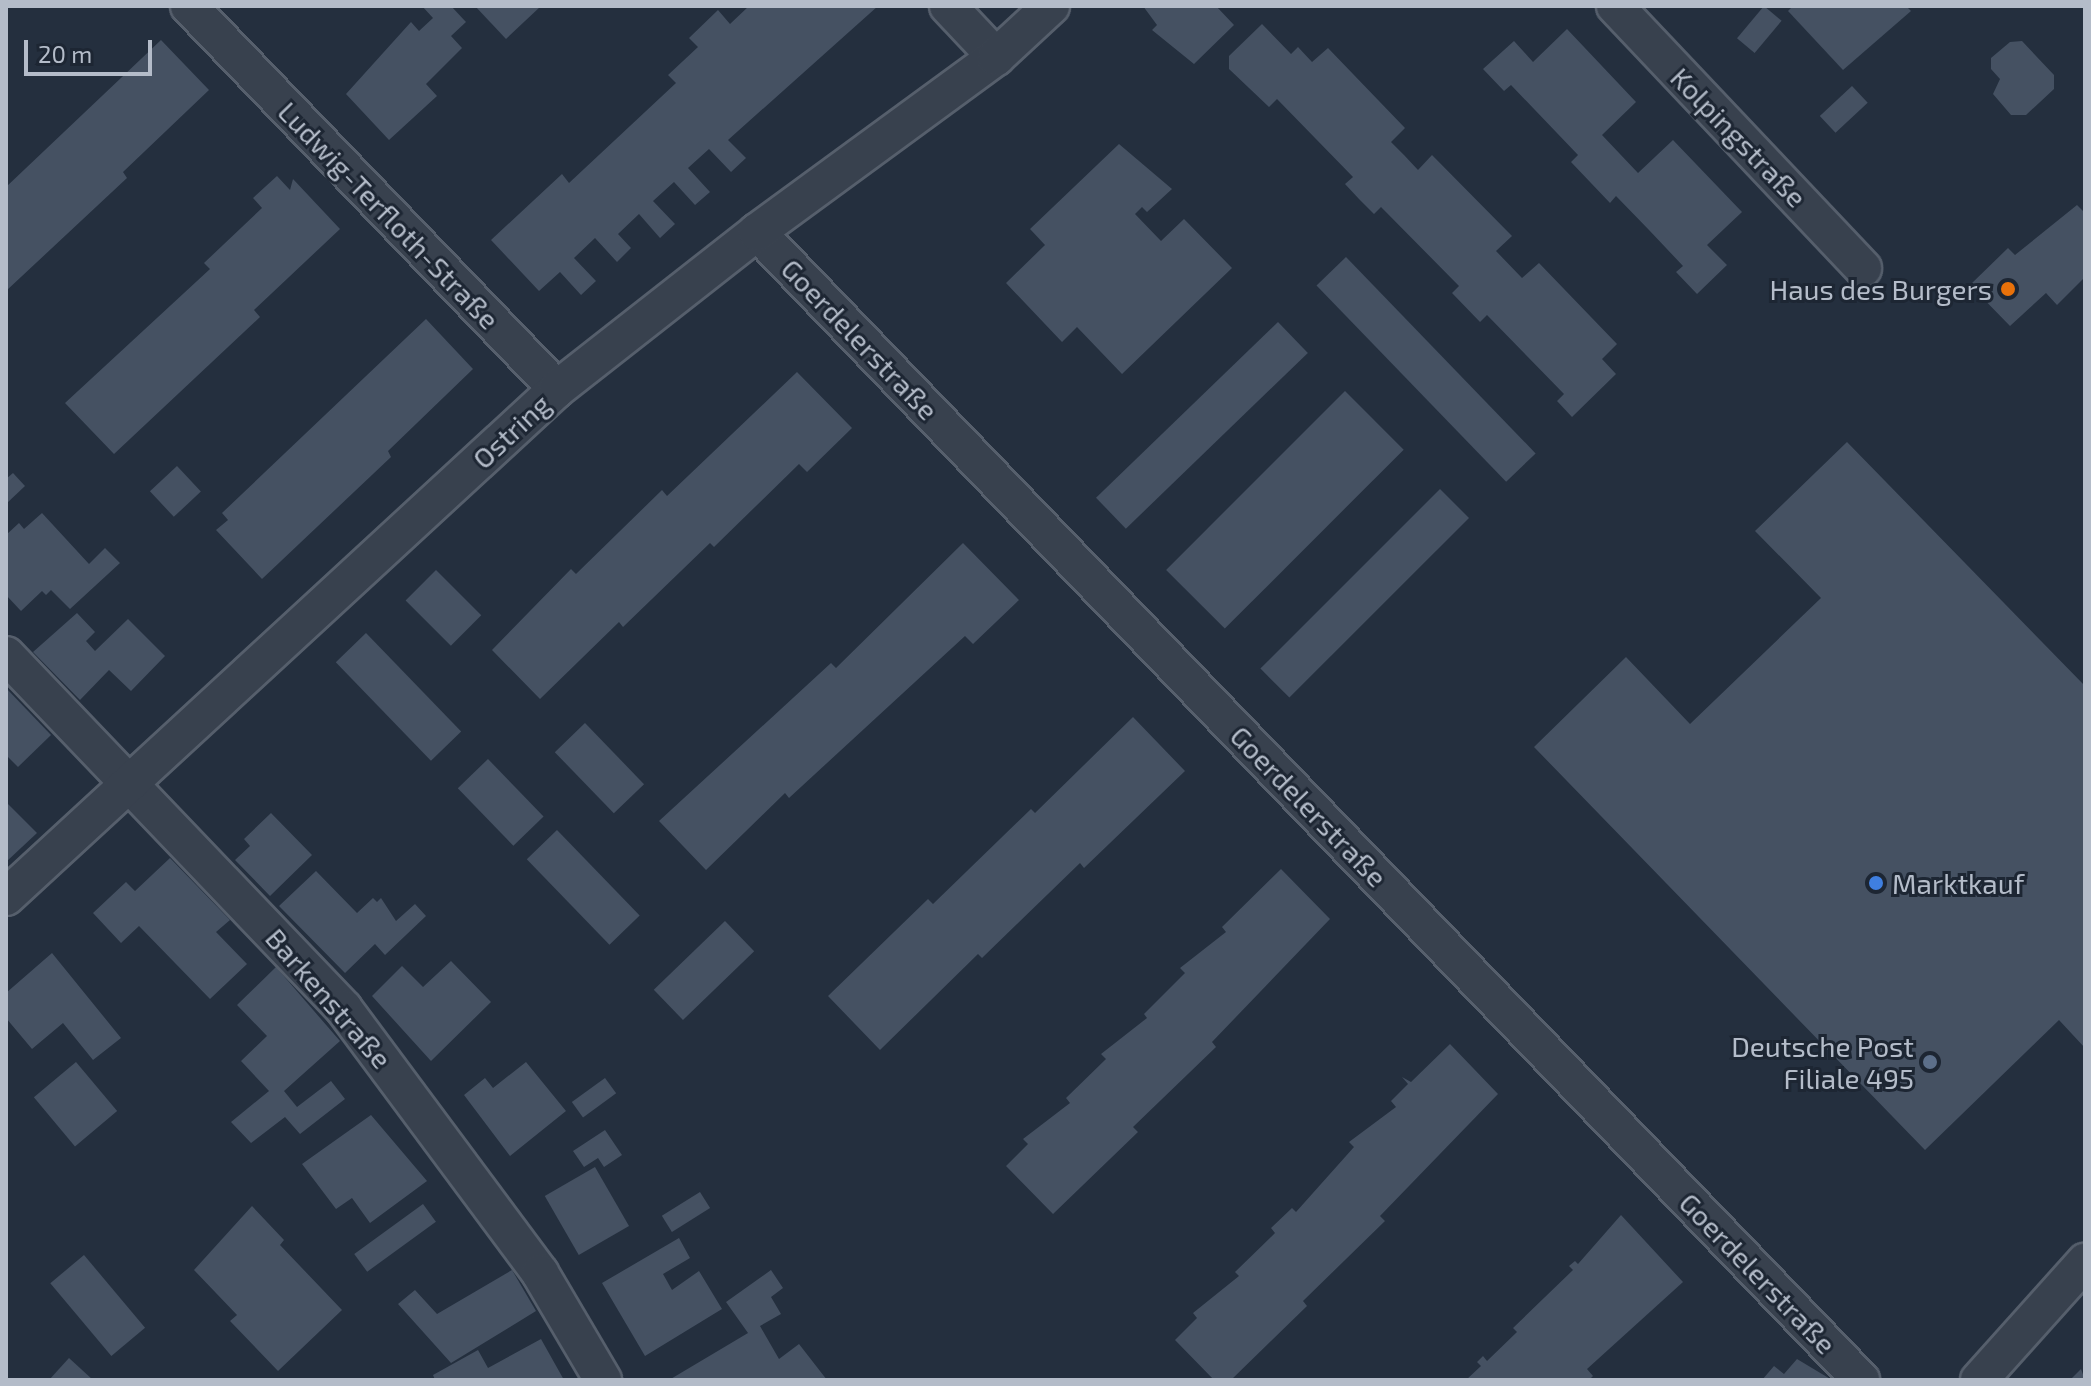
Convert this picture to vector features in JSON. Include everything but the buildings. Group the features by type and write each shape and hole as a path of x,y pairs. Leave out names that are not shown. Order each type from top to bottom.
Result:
{"street":[{"name":"Ludwig-Terfloth-Straße","path":"189,6 557,389"},
{"path":"948,6 996,57"},
{"name":"Ostring","path":"6,897 133,784 557,389 757,232 996,57 1051,6"},
{"name":"Kolpingstraße","path":"1615,6 1863,268"},
{"name":"Goerdelerstraße","path":"757,232 1861,1380"},
{"name":"Barkenstraße","path":"6,655 133,784 344,1009 399,1078 540,1273 603,1380"},
{"path":"1979,1380 2085,1262"}],"place":[{"name":"Haus des Burgers","path":"2008,289"},
{"name":"Marktkauf","path":"1876,883"},
{"name":"Deutsche Post Filiale 495","path":"1930,1062"}]}
